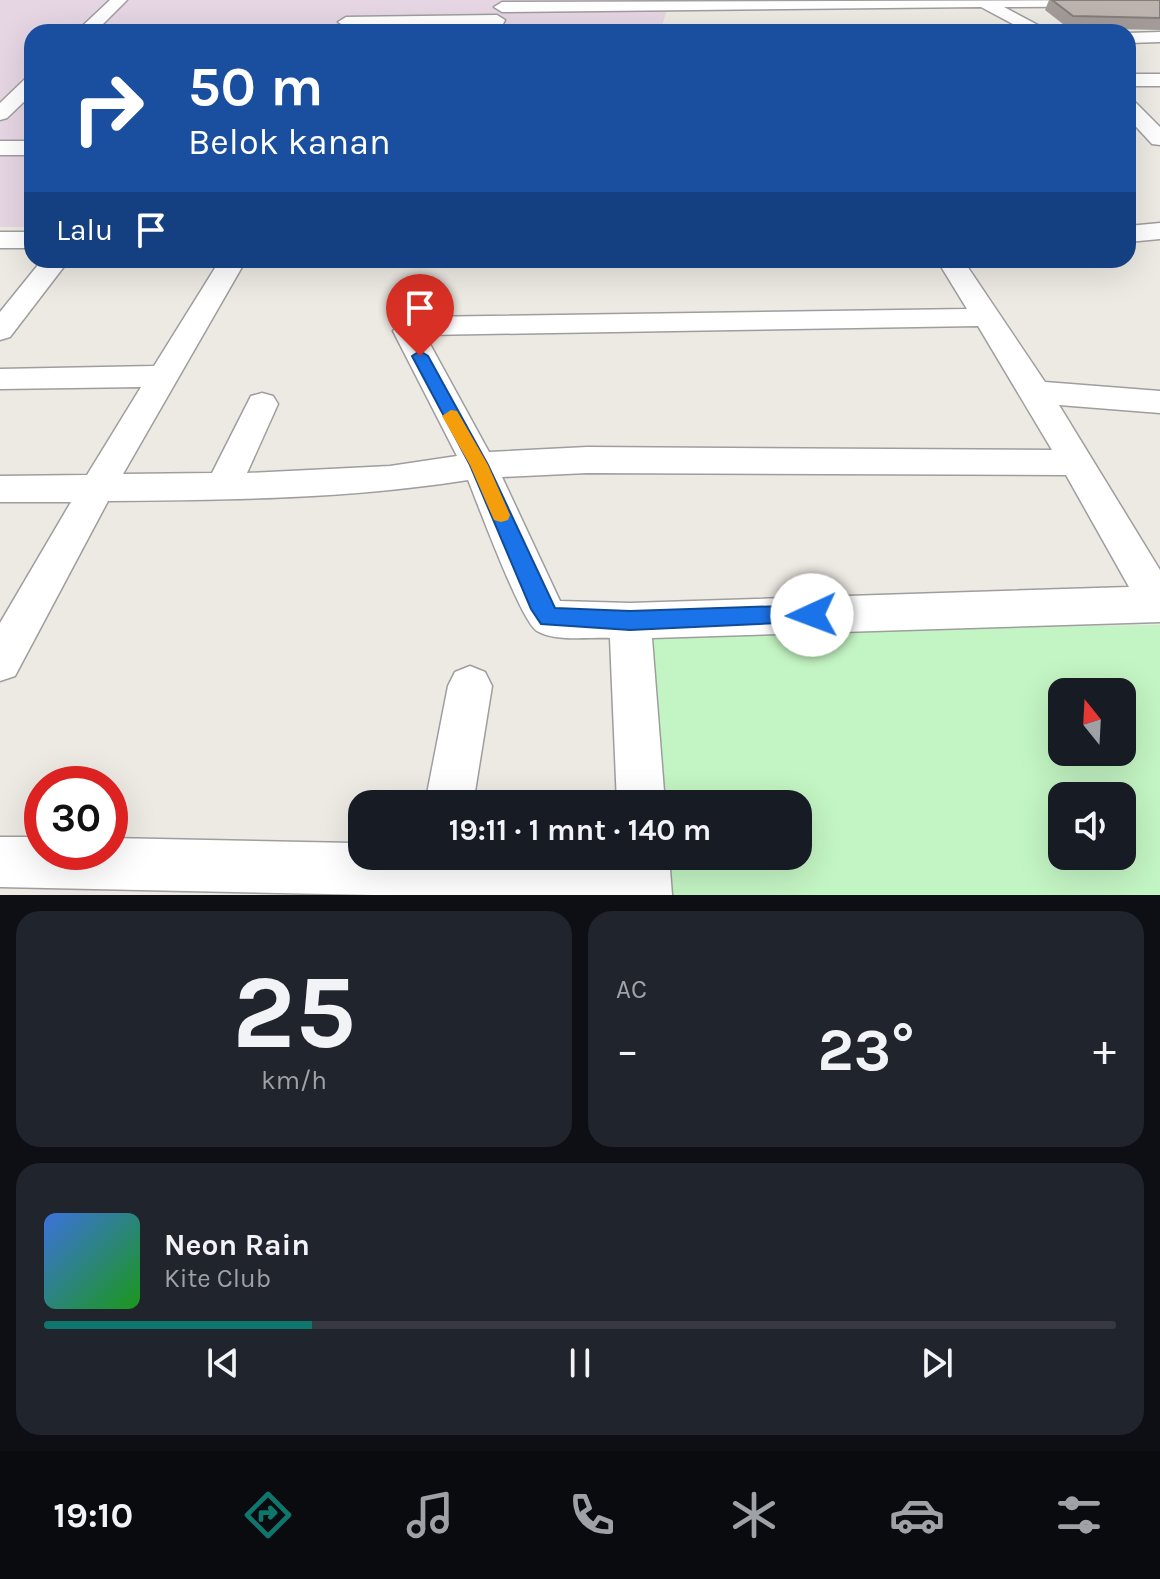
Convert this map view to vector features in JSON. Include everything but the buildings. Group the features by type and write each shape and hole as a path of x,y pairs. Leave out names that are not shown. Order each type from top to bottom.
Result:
{"street":[{"path":"94,24 119,0"},
{"path":"347,20 499,16 650,19 652,6 679,12 846,11 986,3 1160,1"},
{"path":"986,3 1027,24"},
{"path":"1136,38 1160,37"},
{"path":"1136,80 1160,80"},
{"path":"0,114 24,91"},
{"path":"1136,114 1160,139"},
{"path":"0,148 24,148"},
{"path":"1136,233 1160,231"},
{"path":"0,240 24,240"},
{"path":"0,331 50,268"},
{"path":"0,662 96,490 228,268"},
{"path":"955,268 1035,392 1159,604 630,621 549,618 542,609 479,465 408,334 413,327 986,317"},
{"path":"0,379 163,376"},
{"path":"1035,392 1160,402"},
{"path":"223,487 262,404"},
{"path":"0,489 223,487 390,479 479,465 587,460 972,464 1075,462"},
{"path":"630,621 640,790"},
{"path":"451,790 470,686"},
{"path":"0,862 350,881 410,870"},
{"path":"507,870 645,880"}],"shaded area":[{"path":"0,0 946,0 669,3 662,24 24,24 24,227 0,227"}],"green space":[{"path":"1160,625 1160,895 666,895 663,870 812,870 812,790 657,790 642,630"}],"slow traffic":[{"path":"451,416 479,465 501,515"}],"route":[{"path":"420,356 479,465 542,609 549,618 560,621 630,621 812,615"}]}
